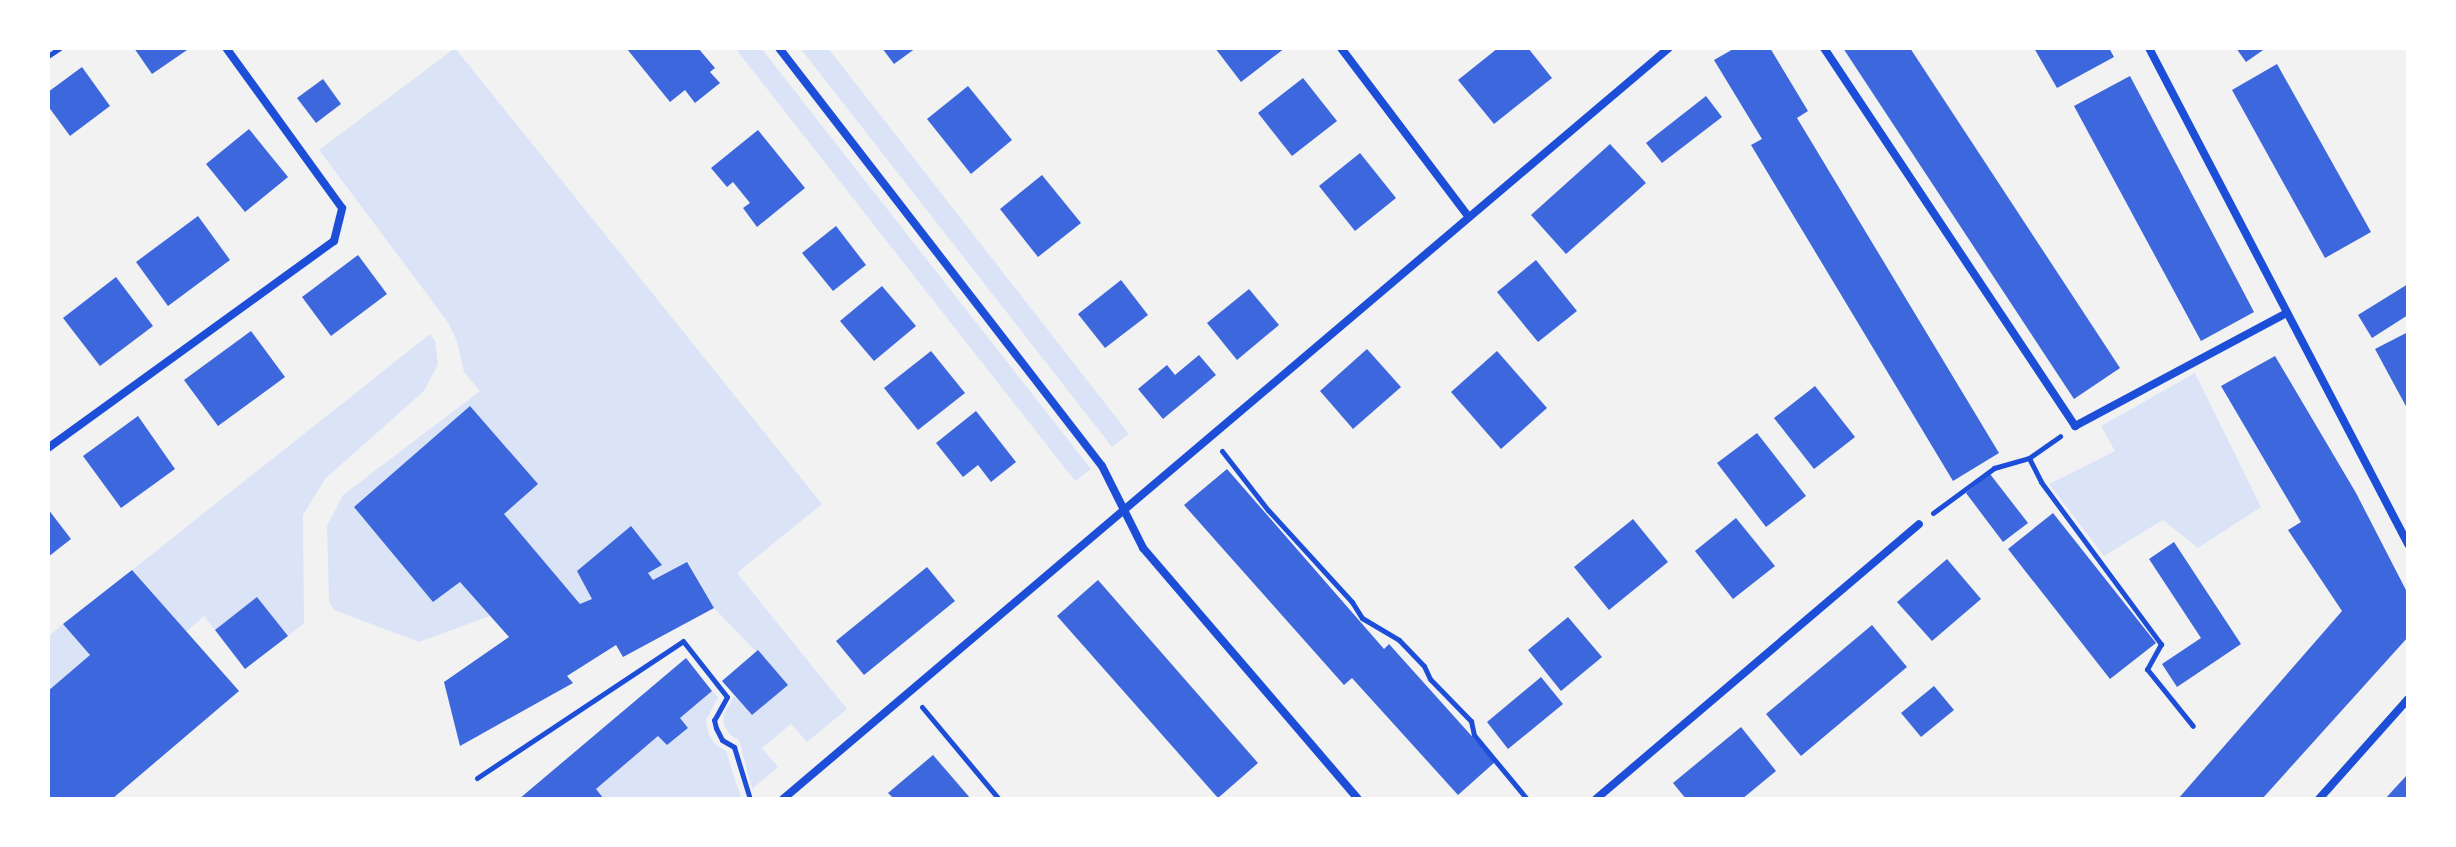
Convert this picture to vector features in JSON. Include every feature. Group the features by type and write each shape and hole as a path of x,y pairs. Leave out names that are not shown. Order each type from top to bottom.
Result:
{"street":[{"path":"48,448 334,241 342,208 226,48"},
{"path":"779,48 1102,466 1143,548 1358,799"},
{"path":"1341,48 1469,217"},
{"path":"783,799 1123,507 1669,48"},
{"path":"1824,48 2075,426 2287,313"},
{"path":"2149,48 2408,544"},
{"path":"1596,799 1919,524"},
{"path":"2319,799 2408,699"}],"path":[{"path":"48,56 60,48"},
{"path":"1919,524 1994,468 2029,458 2075,426"},
{"path":"1209,435 1268,510 1352,602 1362,618 1399,640 1424,666 1430,679 1471,721 1474,735 1527,799"},
{"path":"2029,458 2041,482 2161,644 2147,669 2193,726"},
{"path":"477,778 683,641 727,697 714,720 722,740 734,747 750,799"},
{"path":"908,691 999,799"}],"shaded area":[{"path":"455,48 822,504 737,573 847,709 807,742 791,724 762,748 778,767 752,789 739,740 730,735 723,723 724,714 734,696 752,715 787,684 714,608 653,580 648,573 662,565 631,527 578,571 592,599 580,604 504,514 470,407 433,602 460,582 490,616 419,642 334,610 329,602 327,526 343,495 480,391 464,372 457,341 447,321 319,150"},
{"path":"735,48 761,48 1091,469 1075,481"},
{"path":"800,48 828,48 1129,434 1112,447"},
{"path":"430,334 435,341 438,364 424,391 325,479 303,515 304,623 288,636 257,597 215,630 204,616 186,632 132,570"},
{"path":"2195,373 2261,507 2198,548 2163,520 2104,556 2049,484 2115,451 2101,426"},
{"path":"63,624 90,655 48,691 48,637"},
{"path":"712,691 718,697 706,720 708,732 715,744 726,751 741,798 603,799 596,789 658,736 667,745 688,729 680,718"}],"building":[{"path":"134,48 190,48 152,74"},
{"path":"698,48 715,68 710,72 720,83 695,103 685,90 670,102 627,49"},
{"path":"882,48 916,48 894,64"},
{"path":"1215,48 1285,48 1241,82"},
{"path":"1498,48 1528,48 1552,78 1494,124 1458,80"},
{"path":"1735,48 1770,48 1808,111 1797,118 1999,453 1953,481 1751,145 1762,139 1714,60"},
{"path":"1843,48 1910,48 2120,368 2074,399"},
{"path":"2034,48 2109,48 2114,57 2057,88"},
{"path":"2236,48 2266,48 2246,62"},
{"path":"2277,64 2371,232 2325,258 2232,90"},
{"path":"82,67 110,106 70,136 48,106 48,92"},
{"path":"2130,76 2254,312 2201,341 2074,106"},
{"path":"1303,78 1337,121 1292,156 1258,113"},
{"path":"323,79 341,104 316,123 297,98"},
{"path":"968,86 1012,140 971,174 927,119"},
{"path":"1706,96 1722,117 1662,163 1646,143"},
{"path":"249,129 288,177 245,212 206,164"},
{"path":"758,130 805,188 757,227 743,208 750,203 733,182 727,187 711,168"},
{"path":"1610,144 1646,183 1566,254 1531,215"},
{"path":"1360,153 1396,198 1355,231 1319,186"},
{"path":"1042,175 1081,223 1038,257 1000,209"},
{"path":"198,216 230,260 168,306 136,262"},
{"path":"836,226 866,265 833,291 802,253"},
{"path":"358,255 387,294 331,336 302,297"},
{"path":"1536,260 1577,311 1538,342 1497,292"},
{"path":"116,277 153,326 100,366 63,318"},
{"path":"1121,280 1148,315 1105,348 1078,314"},
{"path":"2408,284 2408,315 2372,338 2358,315"},
{"path":"882,286 916,326 874,361 840,321"},
{"path":"1249,289 1279,325 1237,360 1207,323"},
{"path":"251,331 285,377 218,426 184,380"},
{"path":"2408,332 2408,410 2375,349"},
{"path":"1367,349 1401,387 1353,429 1320,391"},
{"path":"931,351 965,393 918,430 884,388"},
{"path":"1497,351 1547,408 1501,449 1451,392"},
{"path":"1199,355 1216,375 1163,419 1138,389 1167,365 1175,375"},
{"path":"2275,356 2356,493 2408,594 2408,637 2262,799 2178,799 2342,611 2288,530 2301,522 2221,386"},
{"path":"1815,386 1855,437 1814,469 1774,418"},
{"path":"470,406 538,484 504,514 580,604 592,599 577,571 631,526 662,565 648,573 653,580 687,562 714,608 623,657 616,645 567,676 573,683 460,746 444,682 509,637 460,582 433,602 354,507"},
{"path":"976,411 1016,462 991,482 978,465 963,477 936,443"},
{"path":"138,416 175,469 121,508 83,456"},
{"path":"1757,433 1806,496 1766,527 1717,463"},
{"path":"1227,469 1384,649 1389,644 1495,762 1458,795 1352,678 1344,685 1184,505"},
{"path":"1990,474 2028,523 2003,542 1966,493"},
{"path":"48,509 71,539 48,557"},
{"path":"2053,513 2156,643 2110,679 2008,549"},
{"path":"1736,518 1775,566 1733,599 1695,551"},
{"path":"1633,519 1668,562 1609,610 1574,567"},
{"path":"2174,542 2241,644 2177,687 2162,664 2201,638 2149,559"},
{"path":"1947,559 1981,599 1932,641 1897,602"},
{"path":"927,567 955,601 864,675 836,641"},
{"path":"132,570 239,691 112,799 48,799 48,691 90,655 63,624"},
{"path":"1098,580 1258,763 1218,798 1057,616"},
{"path":"257,597 288,636 245,669 215,630"},
{"path":"1568,617 1602,657 1561,691 1528,650"},
{"path":"1872,625 1907,667 1801,756 1766,714"},
{"path":"758,650 788,685 752,715 722,681"},
{"path":"686,658 712,691 680,718 688,728 667,745 658,736 596,789 604,799 519,799"},
{"path":"1541,677 1563,704 1508,749 1487,722"},
{"path":"1934,686 1954,710 1921,737 1901,713"},
{"path":"1741,727 1776,771 1742,799 1686,799 1673,783"},
{"path":"933,755 971,799 894,799 888,793"},
{"path":"2408,774 2408,799 2385,799 2395,788"}]}
